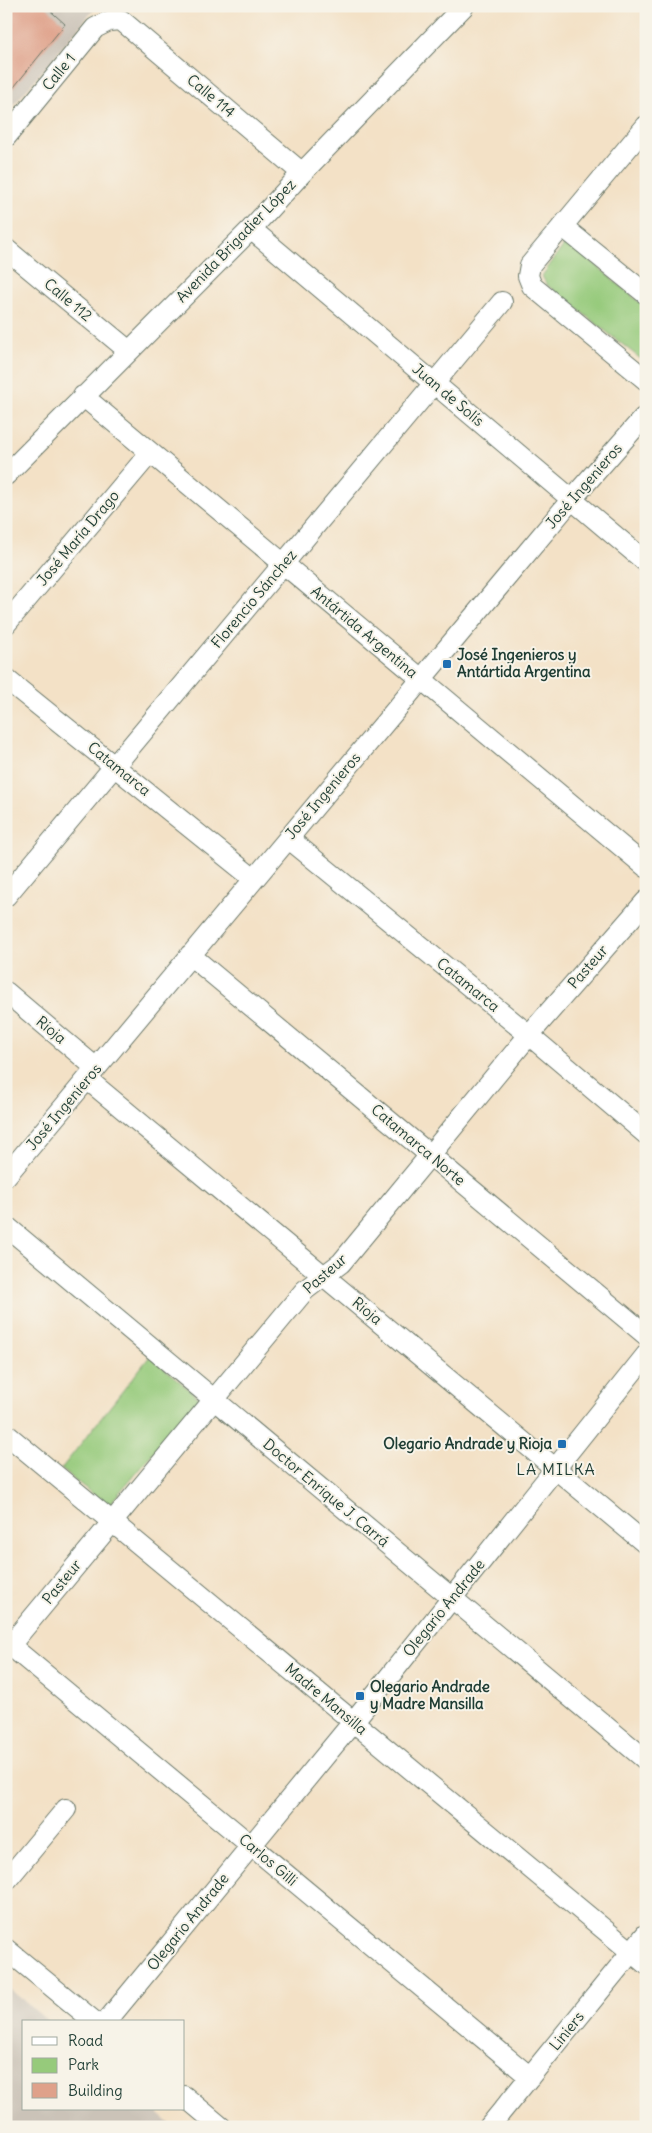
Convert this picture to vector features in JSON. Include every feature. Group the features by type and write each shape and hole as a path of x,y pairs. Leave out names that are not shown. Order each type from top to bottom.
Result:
{"street":[{"name":"Avenida Brigadier López","path":"6,475 251,229 302,173 464,6"},
{"name":"Calle 114","path":"121,20 302,173"},
{"name":"Calle 1","path":"6,137 95,28 109,21 121,20"},
{"path":"646,126 530,265 528,276 532,286 646,380"},
{"path":"562,226 646,294"},
{"name":"Juan de Solís","path":"251,229 646,562"},
{"name":"Calle 112","path":"6,249 129,351"},
{"name":"Florencio Sánchez","path":"6,896 502,302"},
{"name":"Antártida Argentina","path":"83,396 646,867"},
{"name":"José Ingenieros","path":"6,1176 645,412"},
{"name":"José María Drago","path":"6,624 150,453"},
{"name":"Catamarca","path":"6,679 254,879"},
{"name":"Catamarca","path":"288,838 529,1035 646,1134"},
{"name":"Pasteur","path":"8,1646 305,1290 341,1264 529,1035 646,901"},
{"name":"Catamarca Norte","path":"190,955 646,1335"},
{"name":"Rioja","path":"6,992 92,1073 324,1275 646,1544"},
{"name":"Doctor Enrique J. Carrá","path":"6,1226 646,1760"},
{"name":"Olegario Andrade","path":"108,2020 353,1722 646,1355"},
{"name":"Madre Mansilla","path":"6,1434 638,1958"},
{"name":"Carlos Gilli","path":"8,1646 530,2077"},
{"path":"6,1881 66,1809"},
{"name":"Liniers","path":"489,2127 530,2077 638,1958 646,1934"},
{"path":"6,1949 93,2020"},
{"path":"185,2097 221,2127"}],"shaded area":[{"path":"6,6 97,6 6,114"},
{"path":"6,1986 47,2020 22,2020 22,2110 154,2110 174,2127 6,2127"}],"green space":[{"path":"564,245 574,246 646,308 646,358 641,359 547,285 542,276"},
{"path":"150,1356 199,1398 108,1506 61,1469"}],"building":[{"path":"6,6 45,6 65,24 6,97"}],"place":[{"name":"José Ingenieros y Antártida Argentina","path":"447,664"},
{"name":"Olegario Andrade y Rioja","path":"562,1444"},
{"name":"Olegario Andrade y Madre Mansilla","path":"360,1696"}],"district":[{"name":"LA MILKA","path":"556,1469"}]}
